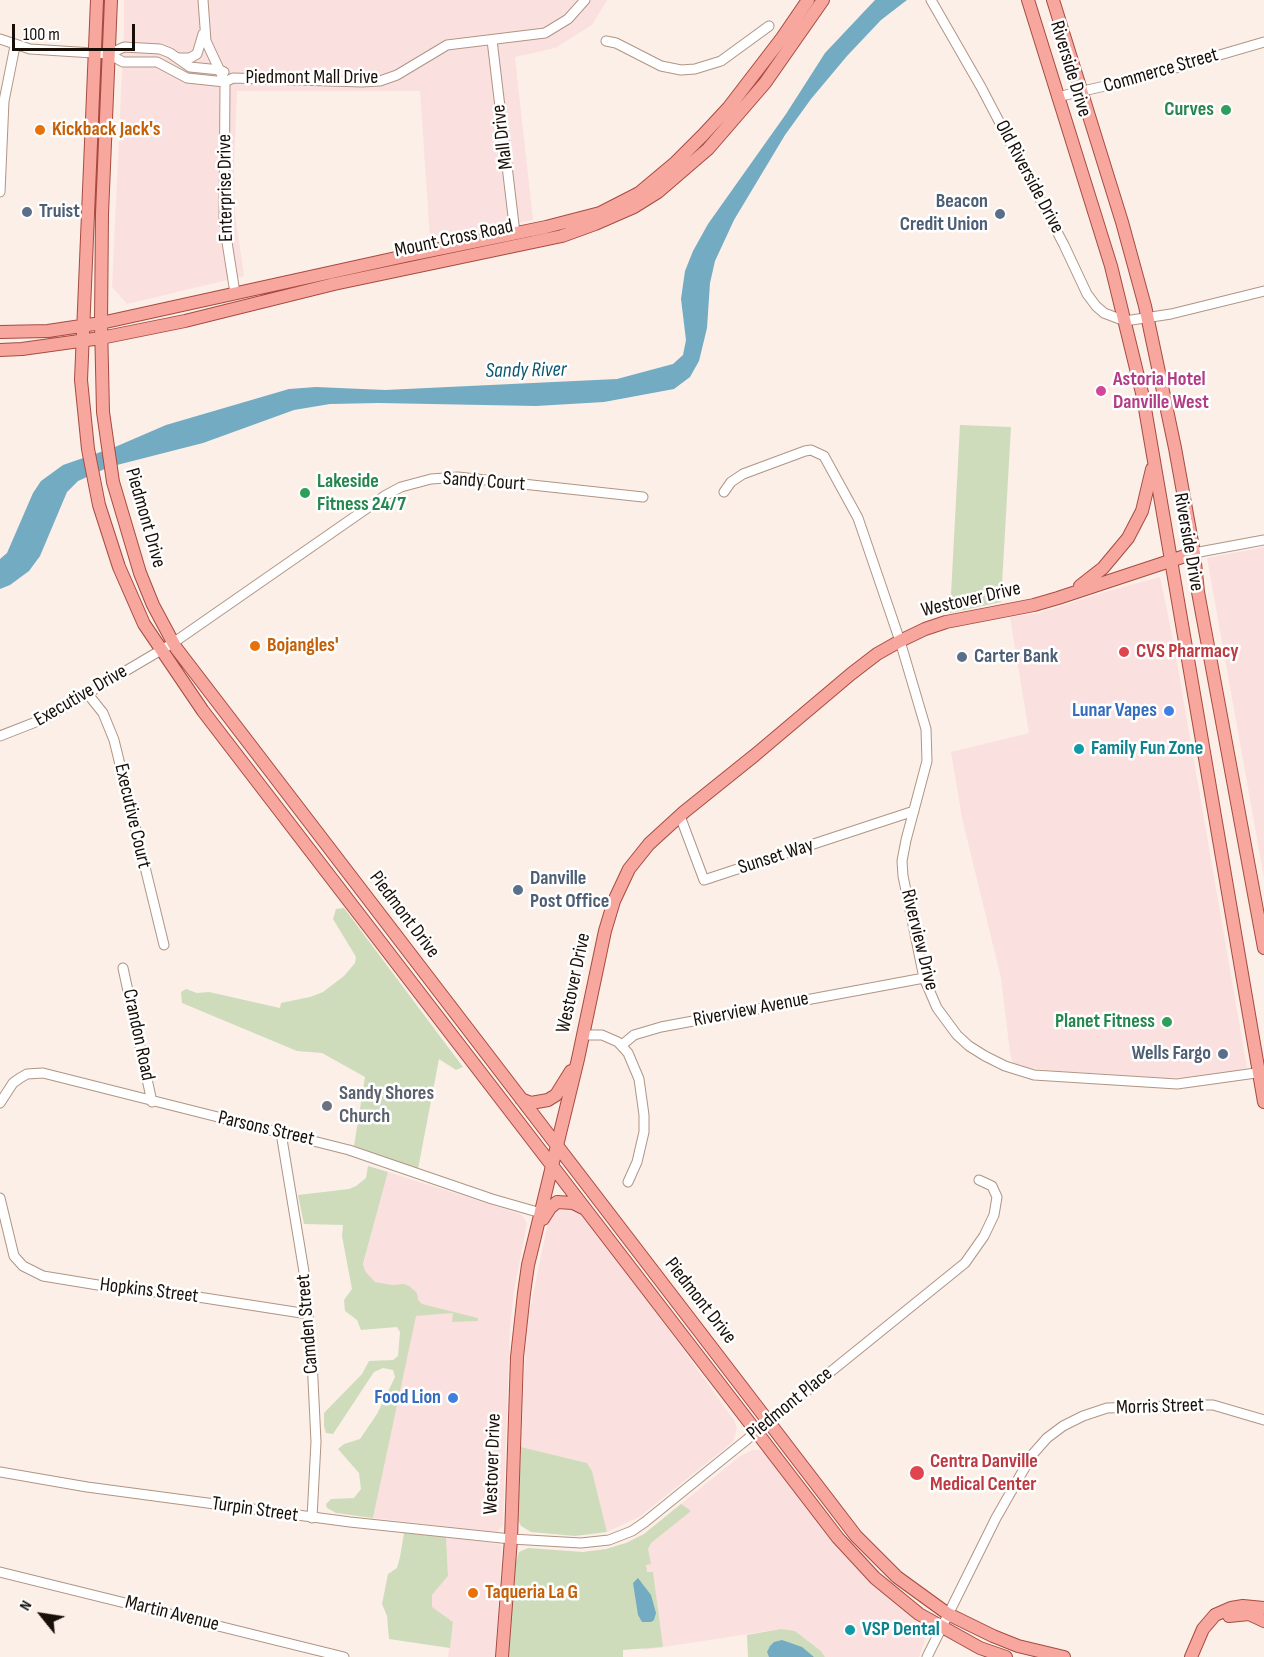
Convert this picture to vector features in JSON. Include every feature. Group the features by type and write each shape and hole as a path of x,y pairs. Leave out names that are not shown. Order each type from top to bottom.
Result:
{"main road":[{"name":"Piedmont Drive","path":"97,0 82,341 81,380 84,420 94,480 109,537 131,599 144,624 203,711 838,1538 860,1563 900,1599 942,1628 980,1648 1006,1657"},
{"name":"Piedmont Drive","path":"111,0 102,214 103,412 110,462 124,523 140,573 173,643 845,1523 873,1554 911,1589 948,1614 1018,1646 1064,1657"},
{"name":"Mount Cross Road","path":"0,332 48,332 101,324 546,227 600,213 639,193 692,147 729,107 808,0"},
{"name":"Mount Cross Road","path":"0,350 101,338 201,318 334,284 562,236 634,207 676,178 708,149 765,82 824,0"},
{"name":"Riverside Drive","path":"1028,0 1111,266 1143,397 1261,1072 1264,1102"},
{"name":"Riverside Drive","path":"1053,0 1122,222 1147,318 1175,448 1194,553 1198,591 1264,948"},
{"path":"1071,592 1103,568 1128,538 1142,511 1148,493 1153,456"},
{"name":"Westover Drive","path":"502,1657 511,1539 517,1357 524,1293 606,931 619,888 640,855 680,816 851,674 900,640 925,628 946,622 1034,605 1194,553"},
{"path":"520,1099 540,1103 556,1095 578,1059"},
{"path":"537,1230 550,1208 557,1202 573,1203 586,1209"},
{"path":"1191,1657 1203,1629 1215,1615 1231,1608 1261,1606"},
{"path":"1202,1657 1206,1637 1223,1619 1249,1614 1264,1621"}],"street":[{"name":"Piedmont Mall Drive","path":"203,0 204,32 207,45 229,80 376,82 397,75 447,45 545,33 568,19 585,0"},
{"name":"Old Riverside Drive","path":"933,3 981,87 1064,244 1087,294 1104,313 1125,321"},
{"path":"606,41 616,43 661,66 681,70 695,69 721,61 769,26"},
{"path":"178,58 190,58 196,54 204,32"},
{"path":"0,39 15,46 30,49 109,54 123,62 159,63 192,79 229,80"},
{"name":"Mall Drive","path":"492,40 515,233"},
{"path":"0,192 4,101 15,46"},
{"name":"Commerce Street","path":"1057,97 1082,93 1263,46"},
{"path":"109,54 124,47 150,48 164,50 195,69 220,69"},
{"name":"Enterprise Drive","path":"229,80 224,223 235,293"},
{"path":"1125,321 1171,314 1264,291"},
{"name":"Riverview Drive","path":"724,492 731,482 743,474 805,451 818,452 824,456 851,504 866,537 900,640 928,743 927,761 902,861 903,876 924,978 938,1008 957,1035 985,1056 1034,1075 1177,1084 1261,1072"},
{"name":"Sandy Court","path":"160,650 386,495 418,482 458,477 643,497"},
{"path":"1194,553 1264,540"},
{"name":"Executive Drive","path":"0,736 46,717 160,650"},
{"name":"Executive Court","path":"87,693 103,713 114,740 164,945"},
{"name":"Sunset Way","path":"680,816 704,880 914,811"},
{"name":"Crandon Road","path":"123,968 152,1102"},
{"name":"Riverview Avenue","path":"622,1045 634,1035 661,1027 924,978"},
{"path":"583,1035 602,1035 622,1045 637,1072 644,1115 641,1147 628,1182"},
{"name":"Parsons Street","path":"0,1104 14,1083 27,1074 43,1073 349,1150 492,1199 541,1213"},
{"name":"Camden Street","path":"281,1132 304,1272 308,1314 316,1442 312,1518"},
{"name":"Piedmont Place","path":"511,1539 595,1542 618,1537 645,1522 965,1263 984,1236 994,1215 997,1197 992,1186 979,1180"},
{"name":"Hopkins Street","path":"0,1198 14,1256 19,1262 43,1276 308,1314"},
{"name":"Morris Street","path":"927,1657 996,1518 1032,1455 1047,1438 1063,1426 1107,1408 1205,1405 1221,1407 1264,1420"},
{"name":"Turpin Street","path":"0,1472 87,1487 312,1518 511,1539"},
{"name":"Martin Avenue","path":"0,1572 344,1657"}],"shaded area":[{"path":"124,0 607,0 592,25 555,48 515,57 533,220 430,240 420,91 237,91 235,213 244,276 127,304 112,287"},
{"path":"1264,547 1264,878 1207,558"},
{"path":"1160,577 1173,639 1247,1068 1210,1076 1166,1078 1014,1066 1010,1053 1001,978 962,818 951,752 1029,733 1010,617 1039,613"},
{"path":"388,1172 517,1213 522,1215 527,1223 514,1291 510,1327 503,1525 498,1531 373,1518 417,1308 359,1280"},
{"path":"567,1205 580,1212 640,1290 734,1420 737,1428 733,1442 639,1517 607,1532 592,1471 587,1463 521,1447 526,1328 549,1218 559,1207"},
{"path":"752,1450 765,1453 836,1546 855,1567 874,1586 923,1626 926,1632 925,1640 919,1657 825,1657 821,1651 795,1631 781,1629 644,1650 583,1552 606,1549 644,1534 739,1457"},
{"path":"446,1537 500,1544 502,1547 495,1657 448,1657 453,1622 432,1608 432,1595 448,1576"}],"green space":[{"path":"960,425 1011,427 1001,602 950,613"},
{"path":"344,908 463,1067 456,1070 439,1059 418,1169 354,1146 365,1077 322,1053 297,1051 182,1003 181,992 186,989 280,1008 281,1003 323,992 344,976 355,963 356,957 333,919 336,909"},
{"path":"368,1166 388,1172 363,1264 365,1271 375,1282 409,1286 417,1293 418,1300 422,1304 478,1318 478,1321 452,1322 453,1313 416,1316 373,1518 336,1513 327,1508 326,1504 331,1499 354,1498 361,1489 359,1473 338,1449 344,1444 360,1439 377,1414 395,1377 393,1370 383,1368 374,1372 333,1434 326,1433 324,1413 362,1374 369,1361 393,1360 398,1356 400,1332 397,1327 361,1330 357,1320 345,1311 344,1300 352,1289 342,1236 343,1225 304,1224 298,1195 349,1189 366,1178"},
{"path":"521,1447 587,1463 592,1471 607,1532 575,1536 531,1532 521,1526 518,1520"},
{"path":"681,1504 691,1511 651,1543 648,1549 651,1564 646,1565 647,1572 653,1572 663,1647 623,1650 623,1657 508,1657 516,1561 519,1552 528,1548 583,1552 606,1549 644,1534"},
{"path":"404,1533 446,1537 448,1576 432,1595 432,1607 453,1622 450,1648 389,1639 387,1616 382,1604 388,1574 397,1568"},
{"path":"781,1629 795,1631 821,1651 825,1657 748,1657 747,1635"}],"water":[{"path":"875,0 907,0 881,20 811,99 785,135 734,220 715,261 710,283 707,328 699,361 690,377 674,389 604,402 536,406 379,403 330,404 294,410 203,443 109,467 78,481 67,492 40,556 29,571 10,585 0,589 0,559 7,553 33,493 41,481 63,465 115,447 166,425 289,389 316,387 385,390 617,379 673,364 683,355 686,340 681,299 685,271 693,251 708,224 786,114 825,53"},
{"path":"638,1578 651,1595 656,1613 651,1622 642,1622 638,1615 633,1583"},
{"path":"782,1640 802,1647 814,1657 769,1657 767,1652 770,1646"}],"place":[{"name":"Curves","path":"1226,110"},
{"name":"Kickback Jack's","path":"40,130"},
{"name":"Truist","path":"27,212"},
{"name":"Beacon Credit Union","path":"1000,214"},
{"name":"Astoria Hotel Danville West","path":"1101,391"},
{"name":"Lakeside Fitness 24/7","path":"305,493"},
{"name":"Bojangles'","path":"255,646"},
{"name":"CVS Pharmacy","path":"1124,652"},
{"name":"Carter Bank","path":"962,657"},
{"name":"Lunar Vapes","path":"1169,711"},
{"name":"Family Fun Zone","path":"1079,749"},
{"name":"Danville Post Office","path":"518,890"},
{"name":"Planet Fitness","path":"1167,1022"},
{"name":"Wells Fargo","path":"1223,1054"},
{"name":"Sandy Shores Church","path":"327,1106"},
{"name":"Food Lion","path":"453,1398"},
{"name":"Centra Danville Medical Center","path":"917,1473"},
{"name":"Taqueria La G","path":"473,1593"},
{"name":"VSP Dental","path":"850,1630"}],"water label":[{"name":"Sandy River","path":"526,371"}]}
